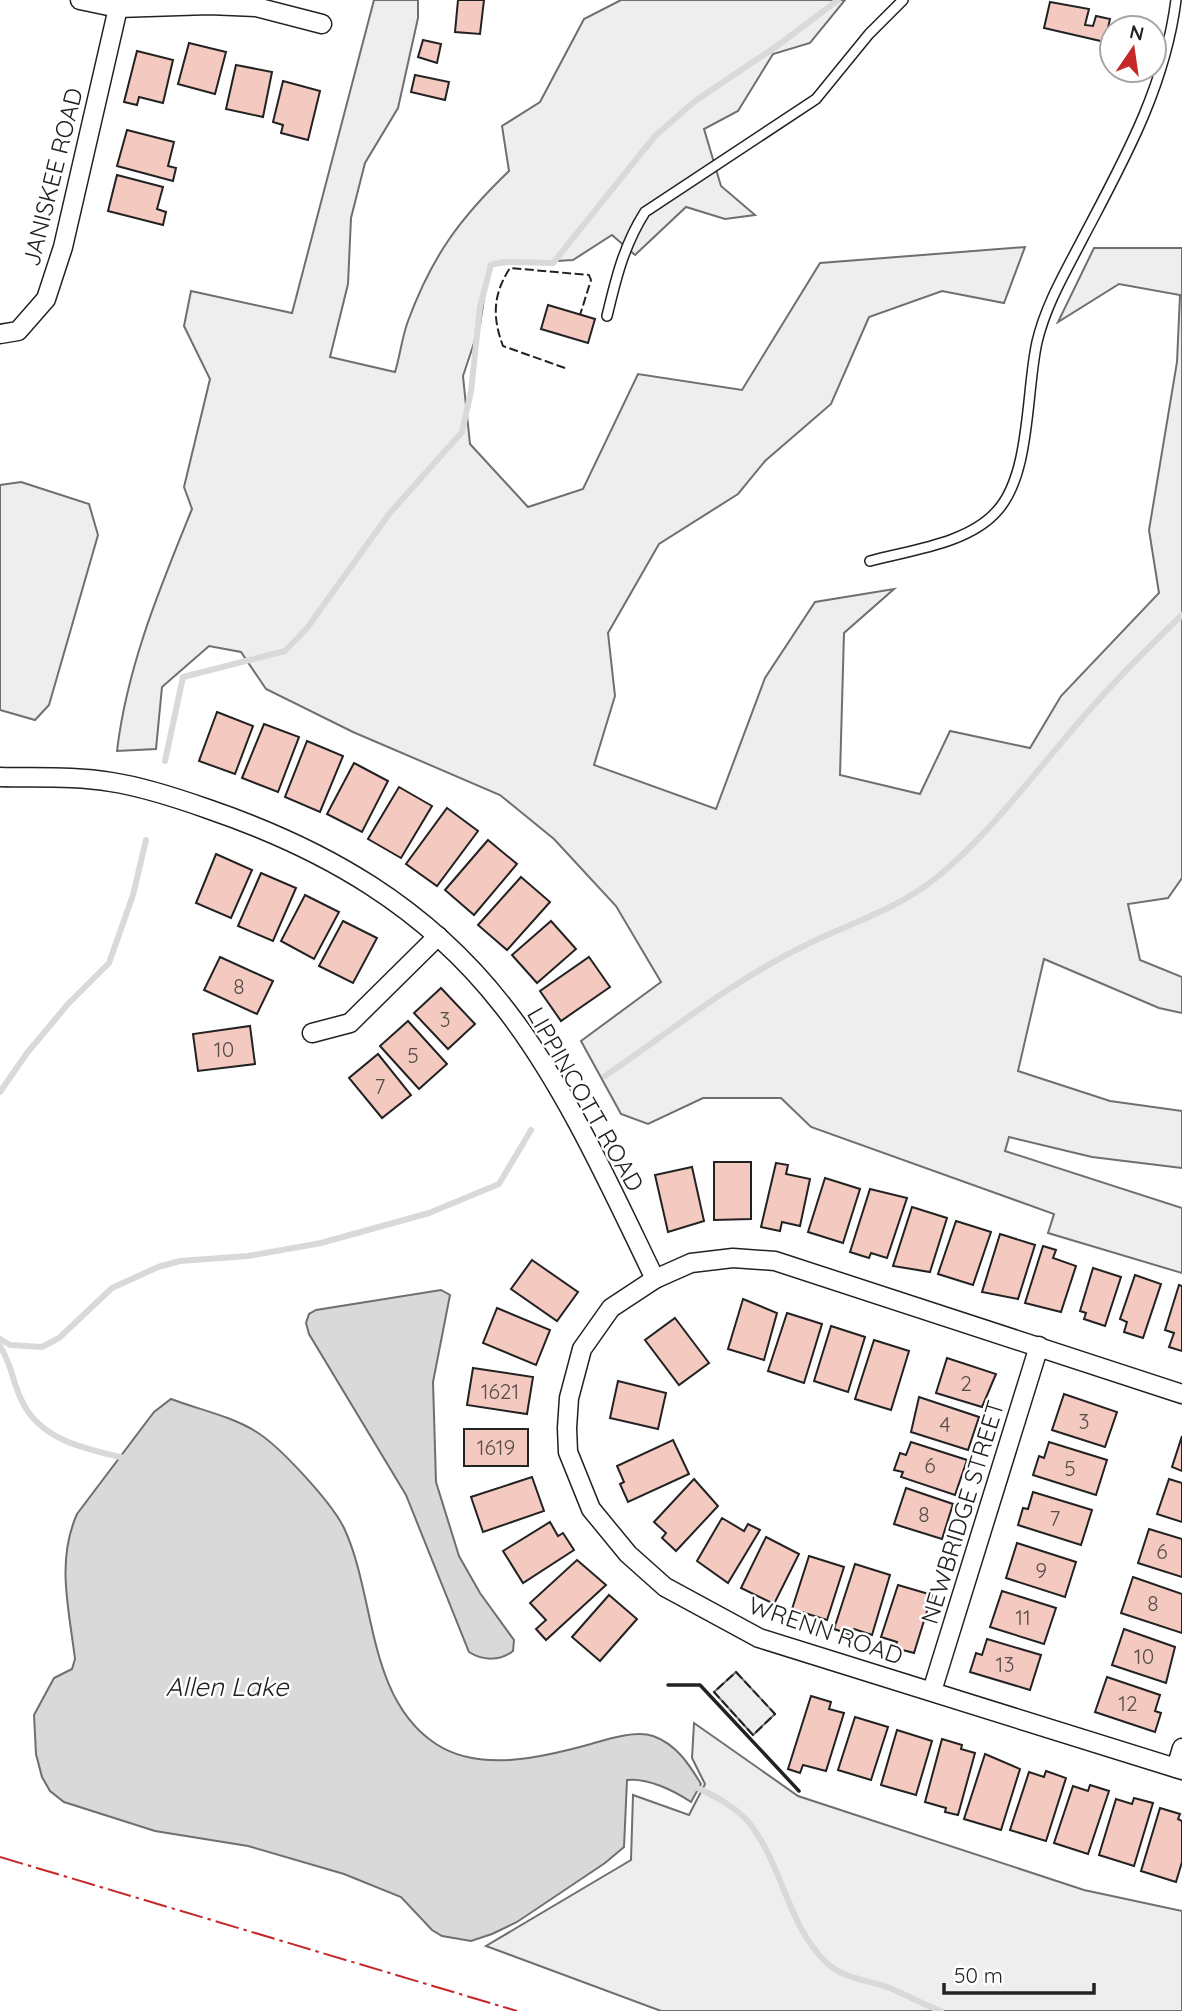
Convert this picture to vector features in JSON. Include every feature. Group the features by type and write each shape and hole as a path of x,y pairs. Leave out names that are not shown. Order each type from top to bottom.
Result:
{"street":[{"path":"80,0 118,8 209,5 256,7 322,24"},
{"name":"JANISKEE ROAD","path":"0,334 18,331 46,299 63,247 118,8"},
{"name":"LIPPINCOTT ROAD","path":"0,777 111,782 165,794 248,822 334,861 399,903 438,936 503,1005 546,1070 655,1279"},
{"path":"312,1032 350,1023 438,936"},
{"name":"WRENN ROAD","path":"1179,1769 759,1638 702,1609 665,1587 628,1554 591,1509 568,1452 569,1398 582,1349 611,1308 655,1279 691,1263 733,1258 775,1261 1182,1394"},
{"name":"NEWBRIDGE STREET","path":"932,1691 1039,1346"},
{"path":"1179,1769 1182,1748"}],"lane":[{"path":"607,316 619,264 630,237 645,212 816,99 869,34 902,0"},
{"path":"870,561 967,533 997,512 1009,492 1018,469 1037,344 1048,304 1154,93 1172,30 1176,0"}],"shaded area":[{"path":"374,0 418,0 418,18 398,108 365,163 351,218 348,284 330,357 395,372 408,321 438,257 476,205 509,171 502,126 540,102 584,19 621,0 845,0 810,43 773,54 738,111 704,129 721,186 755,215 725,219 686,207 635,255 612,235 573,260 489,265 480,325 463,376 470,444 528,507 583,489 638,374 742,390 820,263 1025,247 1004,303 942,291 869,317 831,404 765,461 738,494 659,544 608,633 615,696 594,765 716,809 765,678 815,602 894,589 844,633 840,775 920,794 950,731 1030,748 1061,696 1159,593 1149,530 1177,362 1180,295 1119,284 1058,322 1094,248 1182,248 1182,878 1168,898 1128,904 1140,960 1182,977 1182,1013 1159,1008 1044,959 1018,1071 1110,1101 1182,1111 1182,1168 1092,1157 1009,1137 1005,1151 1182,1208 1182,1273 1048,1233 1054,1214 811,1127 781,1098 703,1098 648,1124 621,1114 581,1041 661,982 616,906 554,839 500,795 353,732 266,689 241,652 209,646 162,687 156,749 117,751 128,688 146,628 192,509 184,487 210,379 184,326 191,291 292,313"},
{"path":"21,482 89,504 98,535 49,705 35,720 0,710 0,485"},
{"path":"736,1672 775,1714 753,1735 714,1692"},
{"path":"694,1723 798,1796 1084,1890 1182,1911 1182,2011 661,2011 486,1946 631,1860 633,1795 689,1815 705,1784 692,1758"}],"water":[{"path":"441,1290 450,1295 433,1382 436,1482 459,1556 480,1593 514,1640 513,1651 491,1659 469,1652 406,1495 309,1334 306,1323 309,1314 316,1310"},
{"name":"Allen Lake","path":"171,1399 225,1417 265,1438 291,1461 338,1517 354,1555 385,1673 397,1700 413,1724 436,1744 453,1753 472,1758 512,1760 553,1754 622,1736 646,1734 669,1744 692,1769 701,1784 691,1802 660,1786 627,1780 624,1847 605,1863 517,1922 471,1941 442,1936 432,1930 401,1897 344,1874 248,1846 155,1831 64,1802 50,1791 42,1777 36,1754 34,1715 54,1678 72,1669 75,1659 66,1585 67,1549 71,1532 77,1514 154,1412"}],"building":[{"path":"458,0 484,0 480,34 455,32"},
{"path":"1050,2 1089,9 1085,25 1093,26 1098,16 1098,40 1044,28"},
{"path":"423,40 441,44 437,63 418,57"},
{"path":"189,43 226,52 215,94 178,84"},
{"path":"137,51 173,60 163,103 139,97 137,105 124,102"},
{"path":"236,65 272,72 263,117 226,109"},
{"path":"415,75 449,82 445,100 411,92"},
{"path":"283,81 320,91 308,140 281,133 283,125 273,122"},
{"path":"127,130 174,142 168,166 176,168 173,181 117,166"},
{"path":"117,175 163,187 157,209 166,212 163,225 108,211"},
{"path":"548,305 595,319 588,343 541,329"},
{"path":"217,712 253,726 235,774 199,761"},
{"path":"264,724 299,737 278,792 242,778"},
{"path":"307,741 343,756 320,812 285,797"},
{"path":"354,763 388,781 362,832 327,814"},
{"path":"399,787 432,806 401,858 368,839"},
{"path":"447,808 478,831 437,886 406,864"},
{"path":"488,840 517,864 474,915 445,890"},
{"path":"216,854 252,870 231,918 196,903"},
{"path":"261,873 296,888 273,941 238,926"},
{"path":"521,877 550,902 507,950 478,925"},
{"path":"305,895 339,912 314,959 281,941"},
{"path":"343,921 377,938 353,983 319,966"},
{"path":"551,921 576,949 537,983 512,955"},
{"path":"220,957 273,981 257,1014 204,990"},
{"path":"589,957 610,987 561,1021 540,991"},
{"path":"441,988 475,1024 448,1049 414,1013"},
{"path":"408,1021 447,1064 419,1089 380,1046"},
{"path":"250,1026 255,1064 198,1071 193,1034"},
{"path":"378,1054 411,1095 382,1118 349,1078"},
{"path":"714,1162 751,1162 751,1219 714,1220"},
{"path":"776,1163 788,1165 786,1174 810,1179 800,1226 782,1222 780,1231 761,1227"},
{"path":"692,1167 704,1221 668,1232 655,1175"},
{"path":"825,1178 860,1189 843,1243 808,1232"},
{"path":"870,1189 907,1198 887,1258 871,1253 869,1258 850,1252"},
{"path":"912,1207 947,1218 930,1272 893,1266"},
{"path":"956,1221 991,1232 973,1285 938,1274"},
{"path":"1000,1234 1035,1245 1018,1299 982,1292"},
{"path":"1043,1246 1056,1250 1053,1258 1076,1266 1061,1312 1025,1303"},
{"path":"532,1260 578,1292 557,1321 511,1289"},
{"path":"1093,1268 1121,1277 1105,1326 1084,1319 1086,1313 1080,1311"},
{"path":"1135,1275 1161,1284 1143,1338 1124,1332 1127,1322 1120,1319"},
{"path":"1179,1285 1182,1286 1182,1351 1169,1347 1174,1333 1165,1330"},
{"path":"743,1299 777,1313 764,1360 728,1349"},
{"path":"497,1308 550,1330 536,1365 483,1343"},
{"path":"787,1313 822,1324 804,1383 768,1371"},
{"path":"675,1318 709,1363 679,1385 645,1340"},
{"path":"831,1326 865,1337 848,1392 814,1381"},
{"path":"874,1340 909,1351 891,1410 855,1399"},
{"path":"947,1358 996,1374 982,1407 936,1393"},
{"path":"473,1368 533,1377 527,1414 467,1405"},
{"path":"618,1381 666,1393 658,1429 610,1418"},
{"path":"1064,1394 1117,1412 1105,1447 1052,1430"},
{"path":"919,1397 979,1417 968,1450 911,1432"},
{"path":"464,1429 528,1429 528,1466 464,1466"},
{"path":"1182,1436 1182,1471 1172,1467"},
{"path":"673,1440 689,1474 628,1502 620,1484 624,1482 617,1466"},
{"path":"911,1442 967,1460 955,1495 901,1477 903,1472 894,1470 900,1453 906,1455"},
{"path":"1049,1442 1107,1460 1096,1495 1033,1475 1039,1456 1044,1458"},
{"path":"532,1477 544,1511 483,1532 471,1497"},
{"path":"694,1479 718,1506 676,1551 662,1538 666,1533 654,1522"},
{"path":"1169,1479 1182,1483 1182,1522 1157,1514"},
{"path":"906,1488 953,1504 942,1539 894,1524"},
{"path":"1033,1492 1092,1510 1081,1545 1018,1525 1023,1508 1028,1509"},
{"path":"722,1518 744,1531 748,1524 760,1530 728,1583 697,1561"},
{"path":"550,1522 558,1536 563,1533 574,1550 523,1583 503,1551"},
{"path":"1149,1529 1182,1539 1182,1577 1138,1563"},
{"path":"766,1537 799,1554 774,1604 741,1588"},
{"path":"1017,1543 1076,1562 1065,1597 1006,1578"},
{"path":"809,1556 844,1567 827,1620 792,1609"},
{"path":"577,1560 606,1585 546,1640 536,1629 546,1620 530,1603"},
{"path":"855,1564 890,1575 872,1635 854,1629 852,1635 834,1629"},
{"path":"1133,1577 1182,1594 1182,1633 1121,1613"},
{"path":"898,1585 932,1595 914,1653 895,1648 897,1642 881,1637"},
{"path":"1002,1591 1056,1608 1044,1644 990,1627"},
{"path":"609,1595 637,1619 600,1661 572,1637"},
{"path":"1124,1629 1175,1647 1166,1683 1112,1665"},
{"path":"987,1639 1041,1655 1030,1690 970,1672 976,1653 982,1655"},
{"path":"1107,1677 1160,1695 1155,1711 1161,1713 1155,1732 1095,1712"},
{"path":"811,1696 831,1702 829,1709 844,1713 826,1771 803,1765 800,1773 788,1769"},
{"path":"855,1717 888,1727 871,1780 838,1770"},
{"path":"897,1730 932,1741 916,1795 881,1785"},
{"path":"942,1739 962,1745 961,1749 975,1753 958,1815 945,1812 946,1808 925,1802"},
{"path":"985,1754 1020,1769 1001,1830 964,1819"},
{"path":"1046,1771 1066,1778 1046,1841 1010,1830 1029,1772 1044,1777"},
{"path":"1090,1785 1109,1791 1088,1854 1054,1843 1073,1786 1088,1791"},
{"path":"1134,1798 1153,1803 1134,1866 1099,1855 1116,1799 1132,1804"},
{"path":"1160,1808 1180,1814 1178,1819 1182,1821 1182,1862 1176,1882 1141,1871"}],"waterway":[{"path":"165,761 183,677 285,651 307,628 389,514 462,432 471,391 480,307 491,265 503,262 553,263 655,136 695,101 777,46 838,0"},
{"path":"605,1076 774,961 887,908 936,878 986,830 1105,693 1182,615"},
{"path":"0,1092 27,1053 68,1004 109,963 133,895 146,840"},
{"path":"0,1339 10,1345 42,1347 59,1338 112,1288 158,1267 180,1261 248,1256 321,1243 429,1213 499,1184 531,1130"},
{"path":"0,1346 22,1401 30,1415 41,1426 83,1448 129,1459"},
{"path":"693,1786 724,1802 750,1824 770,1859 804,1933 828,1964 851,1977 892,1989 941,2011"}],"fence":[{"path":"565,368 503,346 497,325 497,296 510,268 589,275 591,280 580,315"},
{"path":"736,1672 775,1714 753,1735 714,1692 736,1672"}],"wall":[{"path":"668,1685 700,1685 799,1791"}],"power":[{"path":"0,1857 517,2011"}]}
